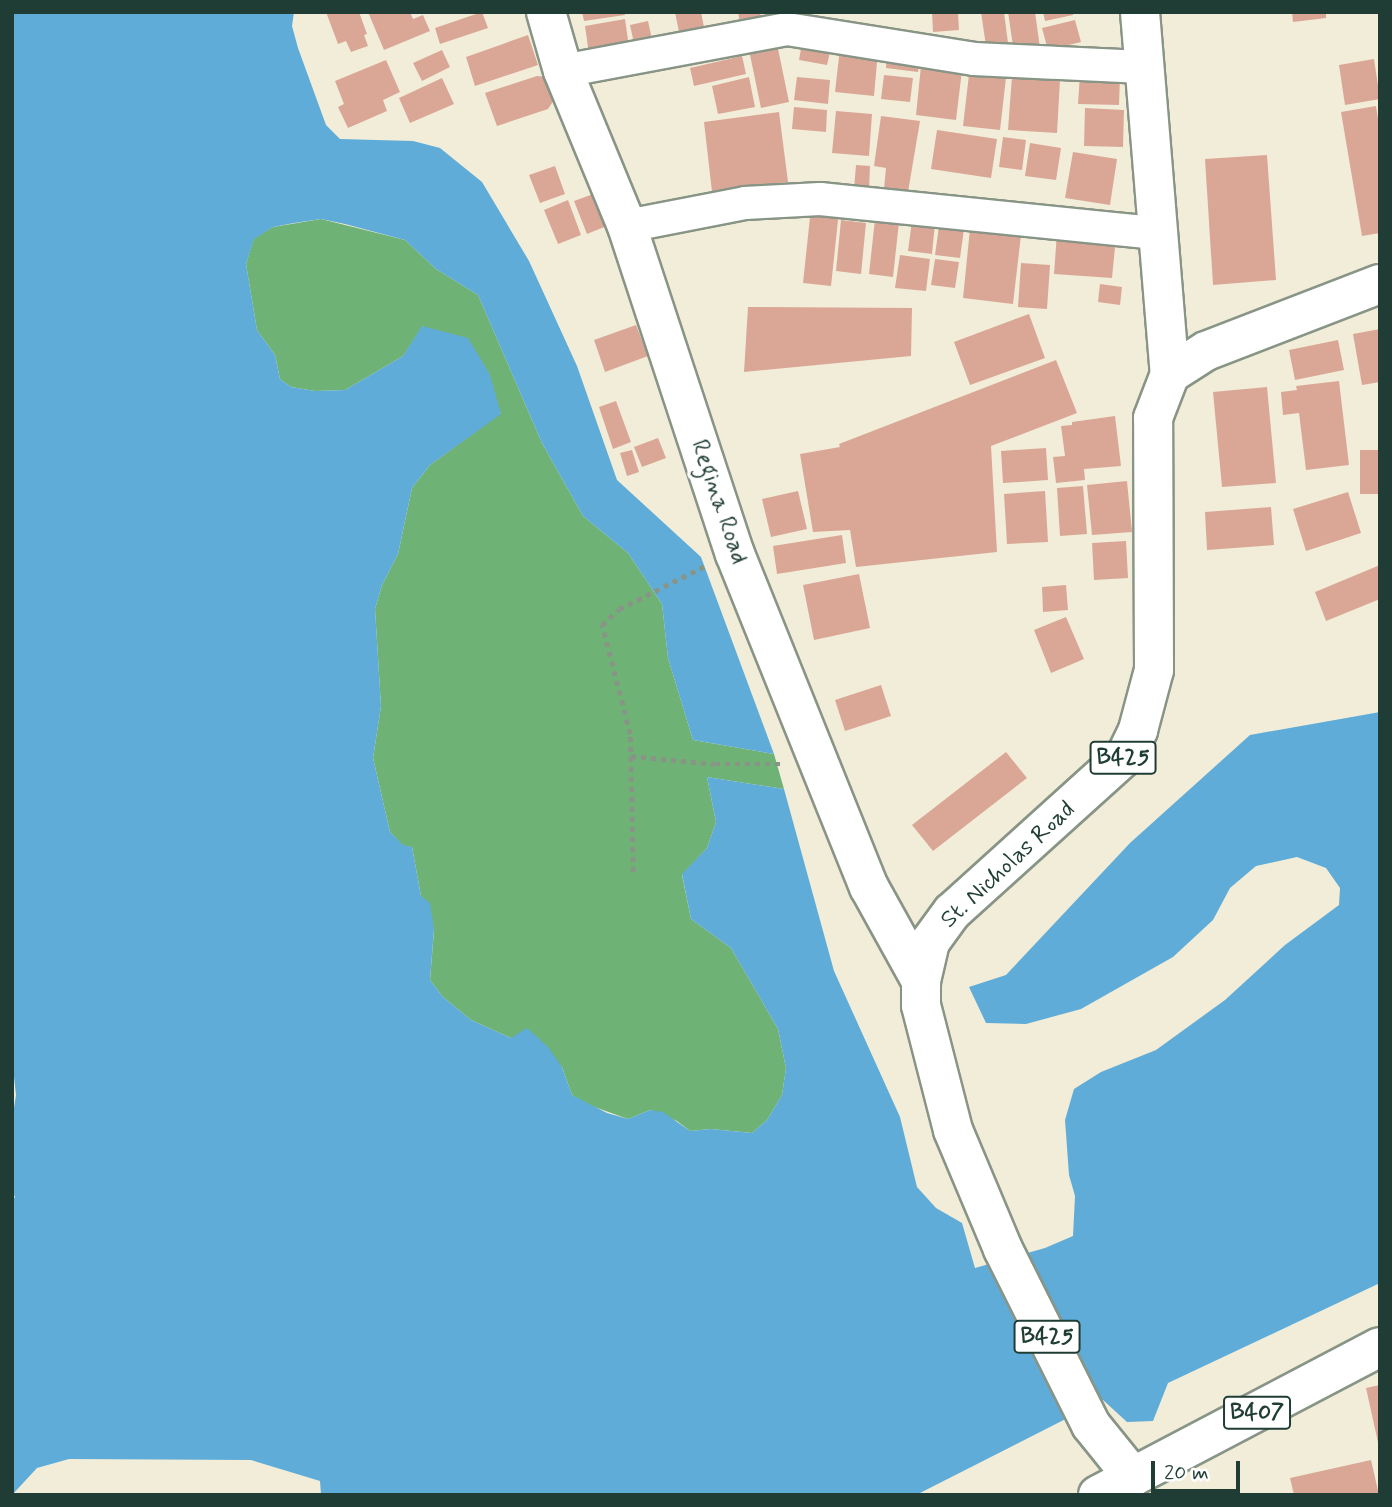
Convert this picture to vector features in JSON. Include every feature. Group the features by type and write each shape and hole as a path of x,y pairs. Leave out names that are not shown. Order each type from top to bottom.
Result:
{"main road":[{"name":"Regina Road","path":"546,12 563,71 627,226 735,554 869,887 921,981"},
{"path":"1140,12 1156,233 1170,373 1206,352 1380,284"},
{"name":"St. Nicholas Road","path":"1143,1486 1091,1425 1003,1249 953,1130 921,1005 921,981 930,942 952,912 1126,755 1138,730 1154,670 1153,418 1170,373"},
{"name":"B407","path":"1098,1495 1143,1486 1380,1348"}],"street":[{"path":"563,71 787,29 974,59 1143,67"},
{"path":"627,226 744,203 820,199 1156,233"}],"path":[{"path":"633,872 630,734 602,625 619,609 691,571"},
{"path":"631,756 778,765 817,761"}],"green space":[{"path":"321,219 405,240 436,269 478,295 542,443 583,516 628,553 662,604 668,658 693,740 774,754 784,789 707,777 716,822 707,848 682,875 691,919 731,948 778,1029 786,1068 782,1095 767,1120 752,1133 711,1129 690,1131 677,1121 650,1110 628,1119 589,1105 572,1095 562,1067 511,1038 471,1020 443,997 430,980 434,930 421,896 412,847 403,846 390,832 373,758 381,706 375,609 382,585 398,554 412,488 430,465 501,413 423,326 403,356 345,390 315,391 291,387 280,379 275,355 257,330 246,264 254,238 273,227"}],"water":[{"path":"12,12 294,12 292,26 298,48 326,125 340,139 413,141 440,148 482,182 529,261 577,366 617,480 701,557 774,754 693,740 668,658 662,604 628,553 583,516 542,443 478,295 436,269 405,240 345,224 321,219 294,223 273,227 254,239 246,264 257,330 275,355 280,379 291,387 315,391 345,390 403,356 422,326 468,338 490,375 501,414 430,465 412,488 398,554 382,585 375,609 381,706 373,758 390,832 403,845 412,847 421,896 430,903 434,929 430,980 443,997 471,1020 511,1038 527,1028 548,1047 562,1067 572,1095 607,1113 628,1119 650,1110 663,1112 690,1131 711,1129 752,1133 767,1120 782,1095 786,1068 778,1029 731,948 691,919 682,874 707,848 716,822 707,777 784,789 834,971 900,1117 917,1187 936,1208 962,1223 975,1268 1045,1248 1073,1236 1075,1196 1069,1175 1065,1120 1074,1089 1101,1072 1156,1050 1225,1000 1285,945 1339,905 1340,888 1326,868 1297,857 1256,866 1230,888 1213,920 1173,957 1081,1009 1026,1024 986,1023 969,987 1006,975 1130,843 1250,735 1380,712 1380,1283 1168,1383 1153,1421 1127,1422 1103,1400 916,1495 321,1495 320,1481 251,1460 69,1459 37,1468 12,1495 12,1201 15,1197 12,1191 12,1121 16,1095 12,1058"}],"building":[{"path":"326,12 359,12 367,34 364,35 368,46 351,52 346,41 338,44"},
{"path":"368,12 410,12 413,19 423,15 430,31 384,50"},
{"path":"482,12 488,28 440,44 435,28"},
{"path":"582,12 624,12 625,15 584,21"},
{"path":"675,12 701,12 704,27 679,32"},
{"path":"738,12 760,12 761,20 740,23"},
{"path":"932,12 958,12 959,30 933,32"},
{"path":"981,12 1004,12 1008,43 986,46"},
{"path":"1008,12 1035,12 1040,48 1014,53"},
{"path":"1043,12 1073,12 1073,15 1045,21"},
{"path":"1292,12 1326,12 1326,18 1293,22"},
{"path":"625,19 629,47 589,54 585,26"},
{"path":"1075,20 1081,42 1048,50 1042,28"},
{"path":"648,21 653,44 635,48 630,25"},
{"path":"528,35 538,65 475,86 466,57"},
{"path":"803,37 832,43 827,65 799,60"},
{"path":"776,39 789,102 761,108 748,45"},
{"path":"840,48 878,51 874,96 835,92"},
{"path":"442,50 450,67 422,81 413,63"},
{"path":"887,54 920,57 918,72 886,68"},
{"path":"742,56 746,74 694,86 690,68"},
{"path":"1374,59 1380,99 1345,105 1339,65"},
{"path":"386,60 400,92 383,100 387,111 348,128 338,107 344,104 335,81"},
{"path":"921,66 962,70 956,120 916,115"},
{"path":"970,66 1007,69 1000,130 963,126"},
{"path":"1080,74 1120,75 1119,105 1078,104"},
{"path":"884,75 913,78 910,102 881,99"},
{"path":"537,76 548,77 556,97 548,109 497,126 485,93"},
{"path":"1012,76 1060,80 1057,133 1008,130"},
{"path":"749,77 755,107 718,114 712,86"},
{"path":"797,77 830,80 828,104 794,100"},
{"path":"442,78 454,104 410,123 399,98"},
{"path":"1376,106 1380,132 1380,233 1362,236 1341,112"},
{"path":"794,107 827,110 826,132 792,129"},
{"path":"1085,108 1124,110 1123,147 1084,146"},
{"path":"836,111 872,114 869,156 832,153"},
{"path":"779,112 788,182 712,192 704,122"},
{"path":"881,116 920,121 908,192 884,189 886,168 874,166"},
{"path":"937,130 997,139 991,178 931,169"},
{"path":"1003,137 1026,140 1022,170 999,167"},
{"path":"1030,143 1061,148 1056,180 1025,176"},
{"path":"1073,152 1117,159 1110,205 1065,198"},
{"path":"1267,155 1276,280 1213,285 1205,159"},
{"path":"856,165 870,166 869,190 854,189"},
{"path":"555,166 565,194 540,203 529,175"},
{"path":"607,189 619,221 587,234 574,201"},
{"path":"568,200 581,235 558,244 544,210"},
{"path":"811,208 839,211 831,286 803,283"},
{"path":"875,219 899,222 893,277 869,274"},
{"path":"940,219 965,222 960,258 935,255"},
{"path":"841,220 866,223 861,274 836,271"},
{"path":"912,221 935,223 932,254 908,251"},
{"path":"970,229 1021,235 1013,304 963,298"},
{"path":"1057,233 1116,237 1112,278 1054,274"},
{"path":"900,255 930,259 926,291 895,288"},
{"path":"935,259 959,262 955,288 931,285"},
{"path":"1021,263 1050,265 1047,309 1018,307"},
{"path":"1100,284 1122,287 1120,305 1098,302"},
{"path":"748,307 912,308 911,356 744,372"},
{"path":"1029,314 1045,358 970,385 954,342"},
{"path":"636,325 648,356 605,372 594,340"},
{"path":"1380,329 1380,382 1362,385 1353,334"},
{"path":"1338,340 1344,370 1295,380 1289,350"},
{"path":"1056,360 1077,413 991,446 997,552 856,567 850,530 813,532 800,454 840,447 839,444"},
{"path":"1339,381 1349,465 1306,470 1299,413 1283,415 1281,392 1297,390 1296,386"},
{"path":"1267,387 1276,483 1222,487 1213,392"},
{"path":"616,401 631,442 613,449 599,407"},
{"path":"1115,416 1121,466 1084,469 1085,480 1056,483 1053,457 1065,456 1061,426"},
{"path":"658,438 666,458 642,467 634,447"},
{"path":"1046,448 1048,480 1003,483 1001,451"},
{"path":"632,450 639,472 627,476 620,453"},
{"path":"1360,450 1380,450 1380,494 1360,494"},
{"path":"1127,481 1132,532 1092,535 1087,485"},
{"path":"1083,486 1087,534 1060,536 1057,488"},
{"path":"798,491 807,529 771,537 762,499"},
{"path":"1045,491 1048,542 1007,544 1004,494"},
{"path":"1348,492 1361,533 1306,551 1293,509"},
{"path":"1271,507 1274,545 1207,550 1205,512"},
{"path":"842,535 846,563 777,574 773,546"},
{"path":"1126,541 1128,578 1094,580 1092,543"},
{"path":"1380,565 1380,599 1326,621 1315,592"},
{"path":"859,574 870,628 814,640 803,585"},
{"path":"1066,585 1068,610 1043,612 1042,587"},
{"path":"1066,617 1084,659 1051,673 1034,630"},
{"path":"881,685 891,716 845,731 835,700"},
{"path":"1006,752 1027,778 933,851 912,825"},
{"path":"1380,1385 1380,1447 1379,1447 1366,1388"},
{"path":"1371,1460 1379,1495 1294,1495 1290,1478"}]}
